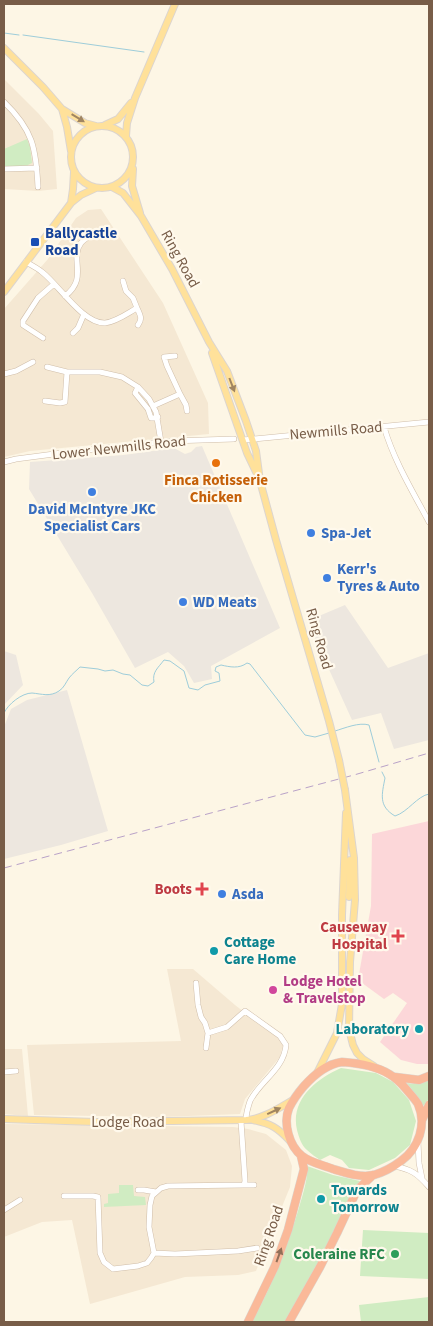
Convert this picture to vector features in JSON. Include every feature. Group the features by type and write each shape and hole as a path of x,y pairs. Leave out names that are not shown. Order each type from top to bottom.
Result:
{"highway":[{"path":"373,1175 348,1174 312,1162 301,1156 292,1143 287,1131 288,1110 293,1100 317,1074 331,1065 342,1062 377,1068 395,1077 419,1080 429,1076"},
{"path":"395,1077 418,1104 422,1120"},
{"path":"289,1322 338,1234 357,1190 373,1175 394,1166 411,1152 418,1141 422,1120 429,1105"},
{"name":"Ring Road","path":"248,1322 275,1266 288,1230 304,1169 301,1156"}],"main road":[{"path":"126,136 127,123 135,98 175,4"},
{"path":"4,48 62,108 85,123 117,129 126,136 132,146 133,165 128,175 120,183 112,187 96,188 86,184 74,171"},
{"path":"71,154 74,143 80,135 86,130 110,124 118,119 135,98"},
{"path":"62,108 74,171 74,189 71,203"},
{"name":"Ring Road","path":"133,165 132,186 141,216"},
{"name":"Ring Road","path":"112,187 123,192 141,216 172,269 209,342 227,371 256,451 260,480 329,721 345,790 354,858 355,887 350,962 349,1029 357,1053 377,1068"},
{"path":"4,292 71,203 96,188"},
{"name":"Ring Road","path":"209,342 247,453 260,480"},
{"name":"Ring Road","path":"317,1074 337,1033 342,1004 342,915 347,807"},
{"path":"349,897 350,821"},
{"name":"Lodge Road","path":"247,1120 278,1109 293,1100"},
{"name":"Lodge Road","path":"4,1119 114,1122 247,1120 264,1122 277,1128 292,1143"}],"street":[{"path":"4,102 21,120 28,131 37,168 38,187"},
{"path":"4,169 37,168"},
{"path":"65,296 76,284 78,272 77,257 80,245 94,233"},
{"path":"26,262 43,273 84,314 97,322 108,323 137,308"},
{"path":"123,281 126,291 133,298 142,316 138,325"},
{"path":"43,338 23,325 23,321 38,298 54,284"},
{"path":"73,333 78,328 84,314"},
{"path":"175,356 164,356 187,411"},
{"path":"4,374 16,371 33,362"},
{"path":"47,367 67,372 100,372 122,377 138,387 144,392 158,417 161,442"},
{"path":"45,401 60,404 65,402 67,372"},
{"path":"138,387 135,393 148,409 151,418 158,417"},
{"path":"153,406 180,394"},
{"name":"Newmills Road","path":"243,440 429,422"},
{"path":"384,427 392,449 429,522"},
{"name":"Lower Newmills Road","path":"4,462 77,451 161,442 234,439"},
{"path":"196,983 198,1005 208,1033 206,1048"},
{"path":"208,1033 227,1027 245,1011 283,1039 286,1045 286,1053 280,1064 251,1100 246,1114 244,1185"},
{"path":"4,1072 16,1072"},
{"path":"418,1141 418,1163 422,1178"},
{"path":"394,1166 406,1168 422,1178 429,1187"},
{"path":"64,1196 100,1197 100,1253 108,1266 113,1269 147,1263 154,1253 149,1227 150,1205 152,1196 161,1188 168,1186 254,1185"},
{"path":"138,1190 156,1192"},
{"path":"4,1210 20,1200"},
{"path":"154,1253 238,1251 257,1248"}],"shaded area":[{"path":"4,79 53,131 57,189 38,191 4,189"},
{"path":"101,209 163,303 208,403 209,434 30,451 4,457 4,309 48,259 76,218 88,210"},
{"path":"202,446 280,628 211,666 212,679 194,683 184,666 168,652 135,668 29,489 30,462 124,455 174,448 185,454 191,452 196,447"},
{"path":"345,605 388,668 429,653 429,740 394,749 381,713 352,720 307,621"},
{"path":"4,651 16,655 23,685 4,705"},
{"path":"67,690 108,831 4,859 4,727 11,709 27,700"},
{"name":"Causeway Hospital","path":"429,821 429,1064 417,1064 401,1060 380,1042 407,1003 393,993 384,999 358,980 371,906 372,834"},
{"path":"167,969 193,969 279,1039 283,1045 280,1057 245,1099 240,1114 161,1117 34,1115 27,1045 181,1041"},
{"path":"4,1049 22,1049 28,1116 4,1114"},
{"path":"4,1124 233,1127 248,1129 266,1134 286,1150 292,1166 290,1187 256,1271 238,1275 185,1277 90,1304 72,1220 42,1222 4,1237"}],"green space":[{"path":"27,139 32,163 28,167 4,167 4,149"},
{"path":"341,1068 376,1073 393,1082 409,1100 416,1121 410,1145 395,1158 369,1170 349,1168 342,1160 330,1155 320,1160 310,1153 300,1141 296,1119 297,1109 301,1100 314,1085"},
{"path":"429,1079 429,1099 423,1106 407,1083 414,1084"},
{"path":"307,1166 333,1175 360,1181 350,1197 312,1275 285,1322 252,1322 272,1282 288,1240 307,1177"},
{"path":"119,1185 133,1185 134,1196 145,1197 146,1205 104,1207 104,1204 108,1203 108,1194 119,1193"},
{"name":"Coleraine RFC","path":"363,1230 429,1233 429,1279 360,1276"},
{"name":"Coleraine RFC","path":"429,1297 429,1322 361,1322 359,1305"}],"waterway":[{"path":"4,33 19,35"},
{"path":"23,35 144,52"},
{"path":"4,713 12,703 28,693 49,695 56,693 64,687 70,677 80,667 105,671 113,670 130,675 142,685 148,686 154,682 155,673 164,660 170,661 184,671 189,688 198,690 205,685 220,681 219,673 215,671 216,667 221,665 238,667 247,663 250,664 305,735 315,737 329,733"},
{"path":"335,731 356,725 369,725 379,762"},
{"path":"382,772 385,778 382,799 386,808 395,816 420,798 429,794"}],"railway":[{"path":"4,868 354,775 429,753"}],"place":[{"name":"Ballycastle Road","path":"35,242"},
{"name":"Finca Rotisserie Chicken","path":"216,463"},
{"name":"David McIntyre JKC Specialist Cars","path":"92,492"},
{"name":"Spa-Jet","path":"311,533"},
{"name":"Kerr's Tyres & Auto","path":"327,578"},
{"name":"WD Meats","path":"183,602"},
{"name":"Boots","path":"202,889"},
{"name":"Asda","path":"222,894"},
{"name":"Causeway Hospital","path":"398,936"},
{"name":"Cottage Care Home","path":"214,951"},
{"name":"Lodge Hotel & Travelstop","path":"273,990"},
{"name":"Laboratory","path":"419,1029"},
{"name":"Towards Tomorrow","path":"321,1199"},
{"name":"Coleraine RFC","path":"395,1254"}]}
